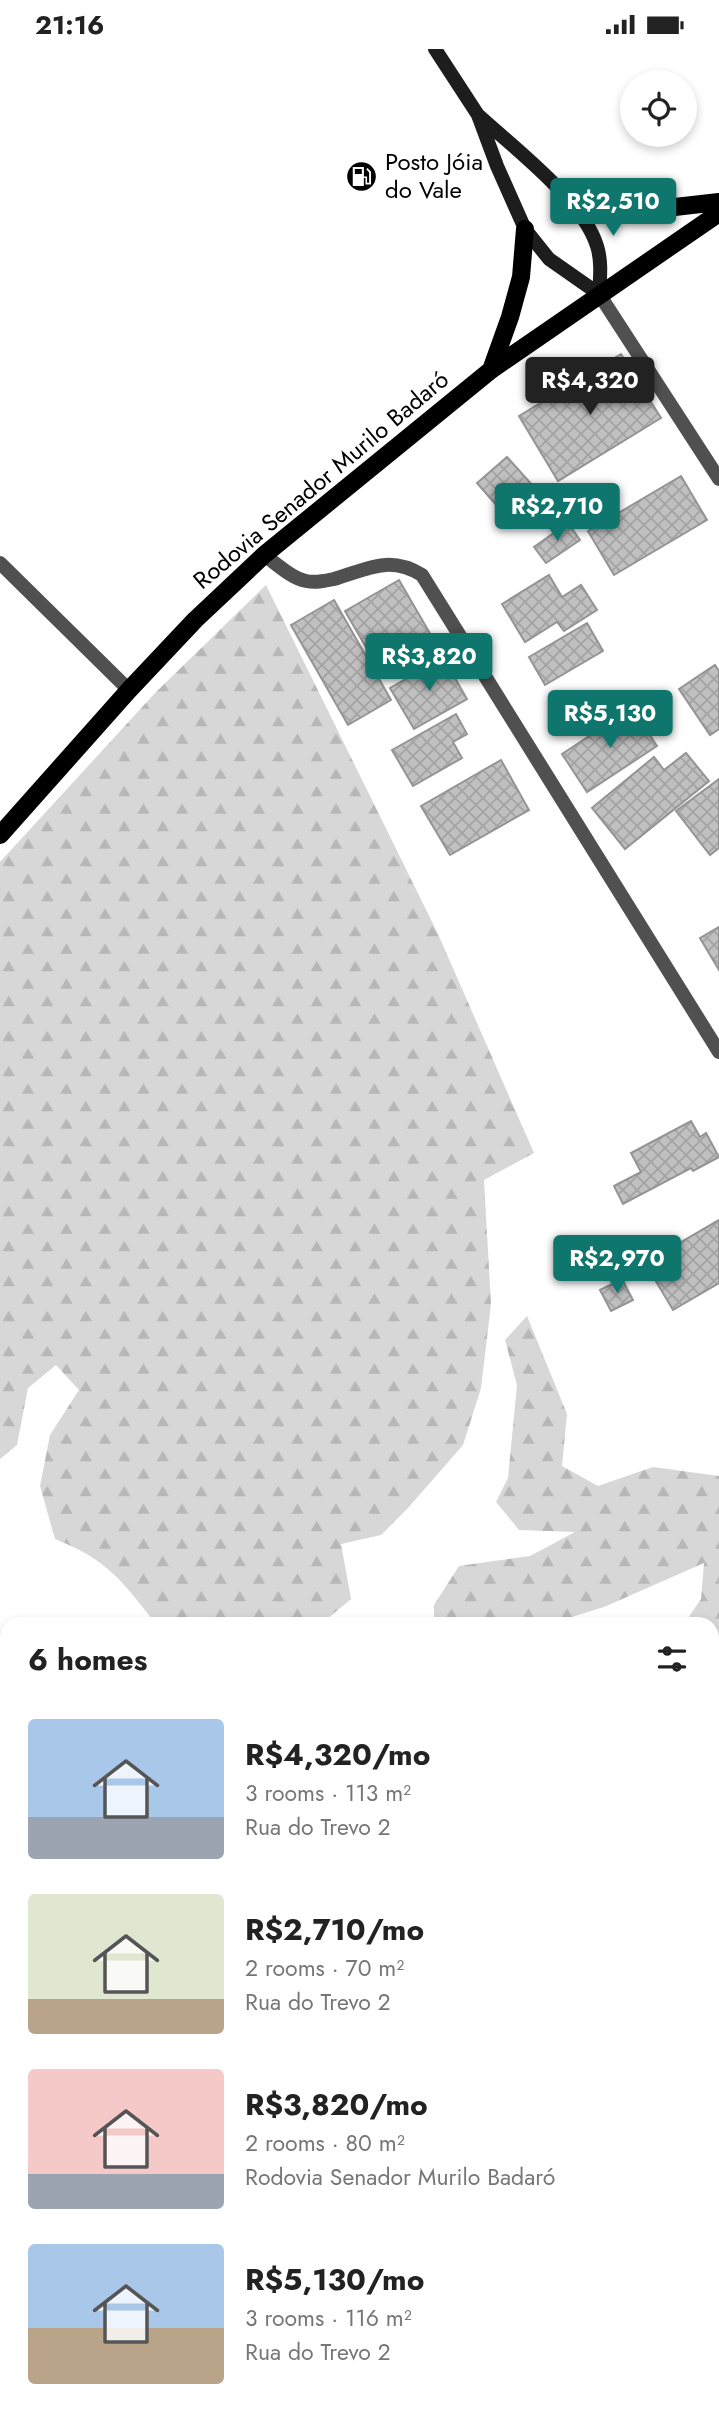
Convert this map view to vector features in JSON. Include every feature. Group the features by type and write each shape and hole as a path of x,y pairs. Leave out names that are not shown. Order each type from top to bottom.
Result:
{"main road":[{"path":"568,198 628,208 666,208 719,202"},
{"name":"Rodovia Senador Murilo Badaró","path":"0,835 129,690 195,621 264,555 491,370 719,213"},
{"path":"491,370 521,277 525,229"}],"street":[{"path":"435,49 478,115 525,229 549,259 599,294 719,479"},
{"path":"478,115 568,198 597,244 601,267 599,294"},
{"path":"264,555 307,582 321,582 391,563 408,566 422,575 719,1052"},
{"path":"0,563 129,690"}],"green space":[{"path":"266,585 438,934 534,1153 484,1180 491,1304 481,1388 463,1445 381,1535 341,1544 351,1599 329,1617 150,1617 113,1573 88,1555 55,1539 40,1486 50,1435 79,1390 56,1365 28,1388 17,1445 0,1459 0,862 156,692"},
{"path":"527,1316 567,1414 562,1466 598,1486 653,1467 719,1476 719,1617 689,1617 701,1599 704,1563 604,1607 572,1617 434,1617 434,1605 459,1566 530,1556 575,1532 519,1530 496,1502 508,1478 517,1385 505,1340"}],"building":[{"path":"621,354 661,418 558,481 519,416"},
{"path":"507,457 542,496 511,522 477,483"},
{"path":"681,476 707,520 614,575 588,531"},
{"path":"568,523 580,540 546,563 534,547"},
{"path":"549,575 562,597 581,585 597,610 564,631 557,622 525,642 502,604"},
{"path":"399,580 432,637 378,668 345,611"},
{"path":"334,600 391,700 348,725 291,625"},
{"path":"587,623 603,651 545,685 529,657"},
{"path":"443,657 467,699 414,729 390,688"},
{"path":"715,665 719,671 719,729 710,735 679,689"},
{"path":"632,708 657,746 587,792 562,754"},
{"path":"456,714 467,734 453,742 462,758 413,786 392,750"},
{"path":"686,753 709,781 625,849 592,808 654,757 664,770"},
{"path":"501,760 529,810 450,855 421,806"},
{"path":"719,779 719,848 710,855 676,811"},
{"path":"719,927 719,970 700,938"},
{"path":"691,1121 700,1137 706,1133 719,1157 693,1171 691,1168 623,1204 614,1186 641,1172 631,1153"},
{"path":"719,1220 719,1283 673,1310 645,1263"},
{"path":"622,1279 633,1300 611,1311 600,1290"}],"place":[{"name":"Posto Jóia do Vale","path":"362,176"}]}
